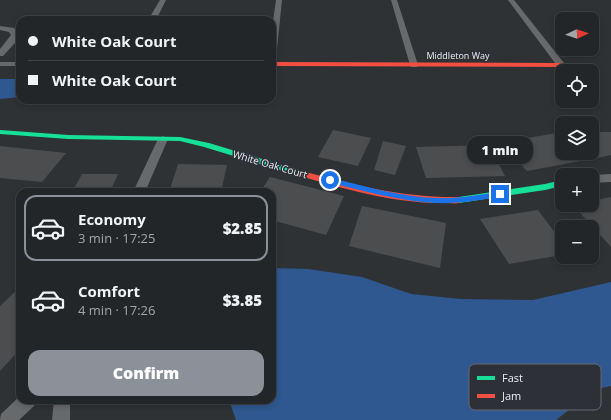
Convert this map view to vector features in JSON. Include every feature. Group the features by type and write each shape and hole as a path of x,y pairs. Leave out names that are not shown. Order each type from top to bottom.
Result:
{"street":[{"path":"154,16 163,0"},
{"path":"276,25 279,0"},
{"path":"394,0 414,65"},
{"name":"Middleton Way","path":"511,0 560,64"},
{"path":"0,28 11,30 15,35 12,41 0,54"},
{"path":"0,64 16,64"},
{"name":"Middleton Way","path":"276,64 555,65"},
{"name":"White Oak Court","path":"0,132 68,137 180,140 206,145 301,174 387,194 436,200 469,199 555,185"},
{"path":"141,188 163,139"},
{"path":"599,179 611,178"},
{"path":"7,420 24,404"},
{"path":"61,420 62,404"}],"water":[{"path":"0,79 16,79 16,97 0,99"},
{"path":"97,104 118,104 111,105"},
{"path":"276,268 308,269 362,277 411,294 461,299 533,300 611,282 611,386 601,388 601,364 469,364 469,410 569,410 556,420 236,420 230,404 276,404"}],"building":[{"path":"333,130 371,138 358,166 318,157"},
{"path":"599,132 611,132 611,155 599,158"},
{"path":"555,133 555,160 586,160 527,171 500,143"},
{"path":"383,141 406,146 395,175 374,170"},
{"path":"489,145 505,176 426,178 416,147"},
{"path":"0,146 66,153 42,182 0,178"},
{"path":"178,164 227,165 222,188 170,188"},
{"path":"82,174 118,174 112,188 74,188"},
{"path":"270,177 344,196 326,235 276,221 276,188 263,188"},
{"path":"611,197 611,247 599,234 599,220 587,220 579,212 599,212 599,200"},
{"path":"362,206 446,223 440,268 349,246"},
{"path":"538,210 555,233 555,256 509,264 480,219"},
{"path":"16,291 16,353 0,371 0,306"}],"traffic: fast":[{"path":"0,132 68,137 180,139 206,145 299,173"},
{"path":"459,200 555,185"}],"traffic: jam":[{"path":"276,64 555,65"},
{"path":"299,173 338,184 379,193 420,199 459,200"}],"route":[{"path":"330,180 387,194 436,200 469,199 500,194"}]}
